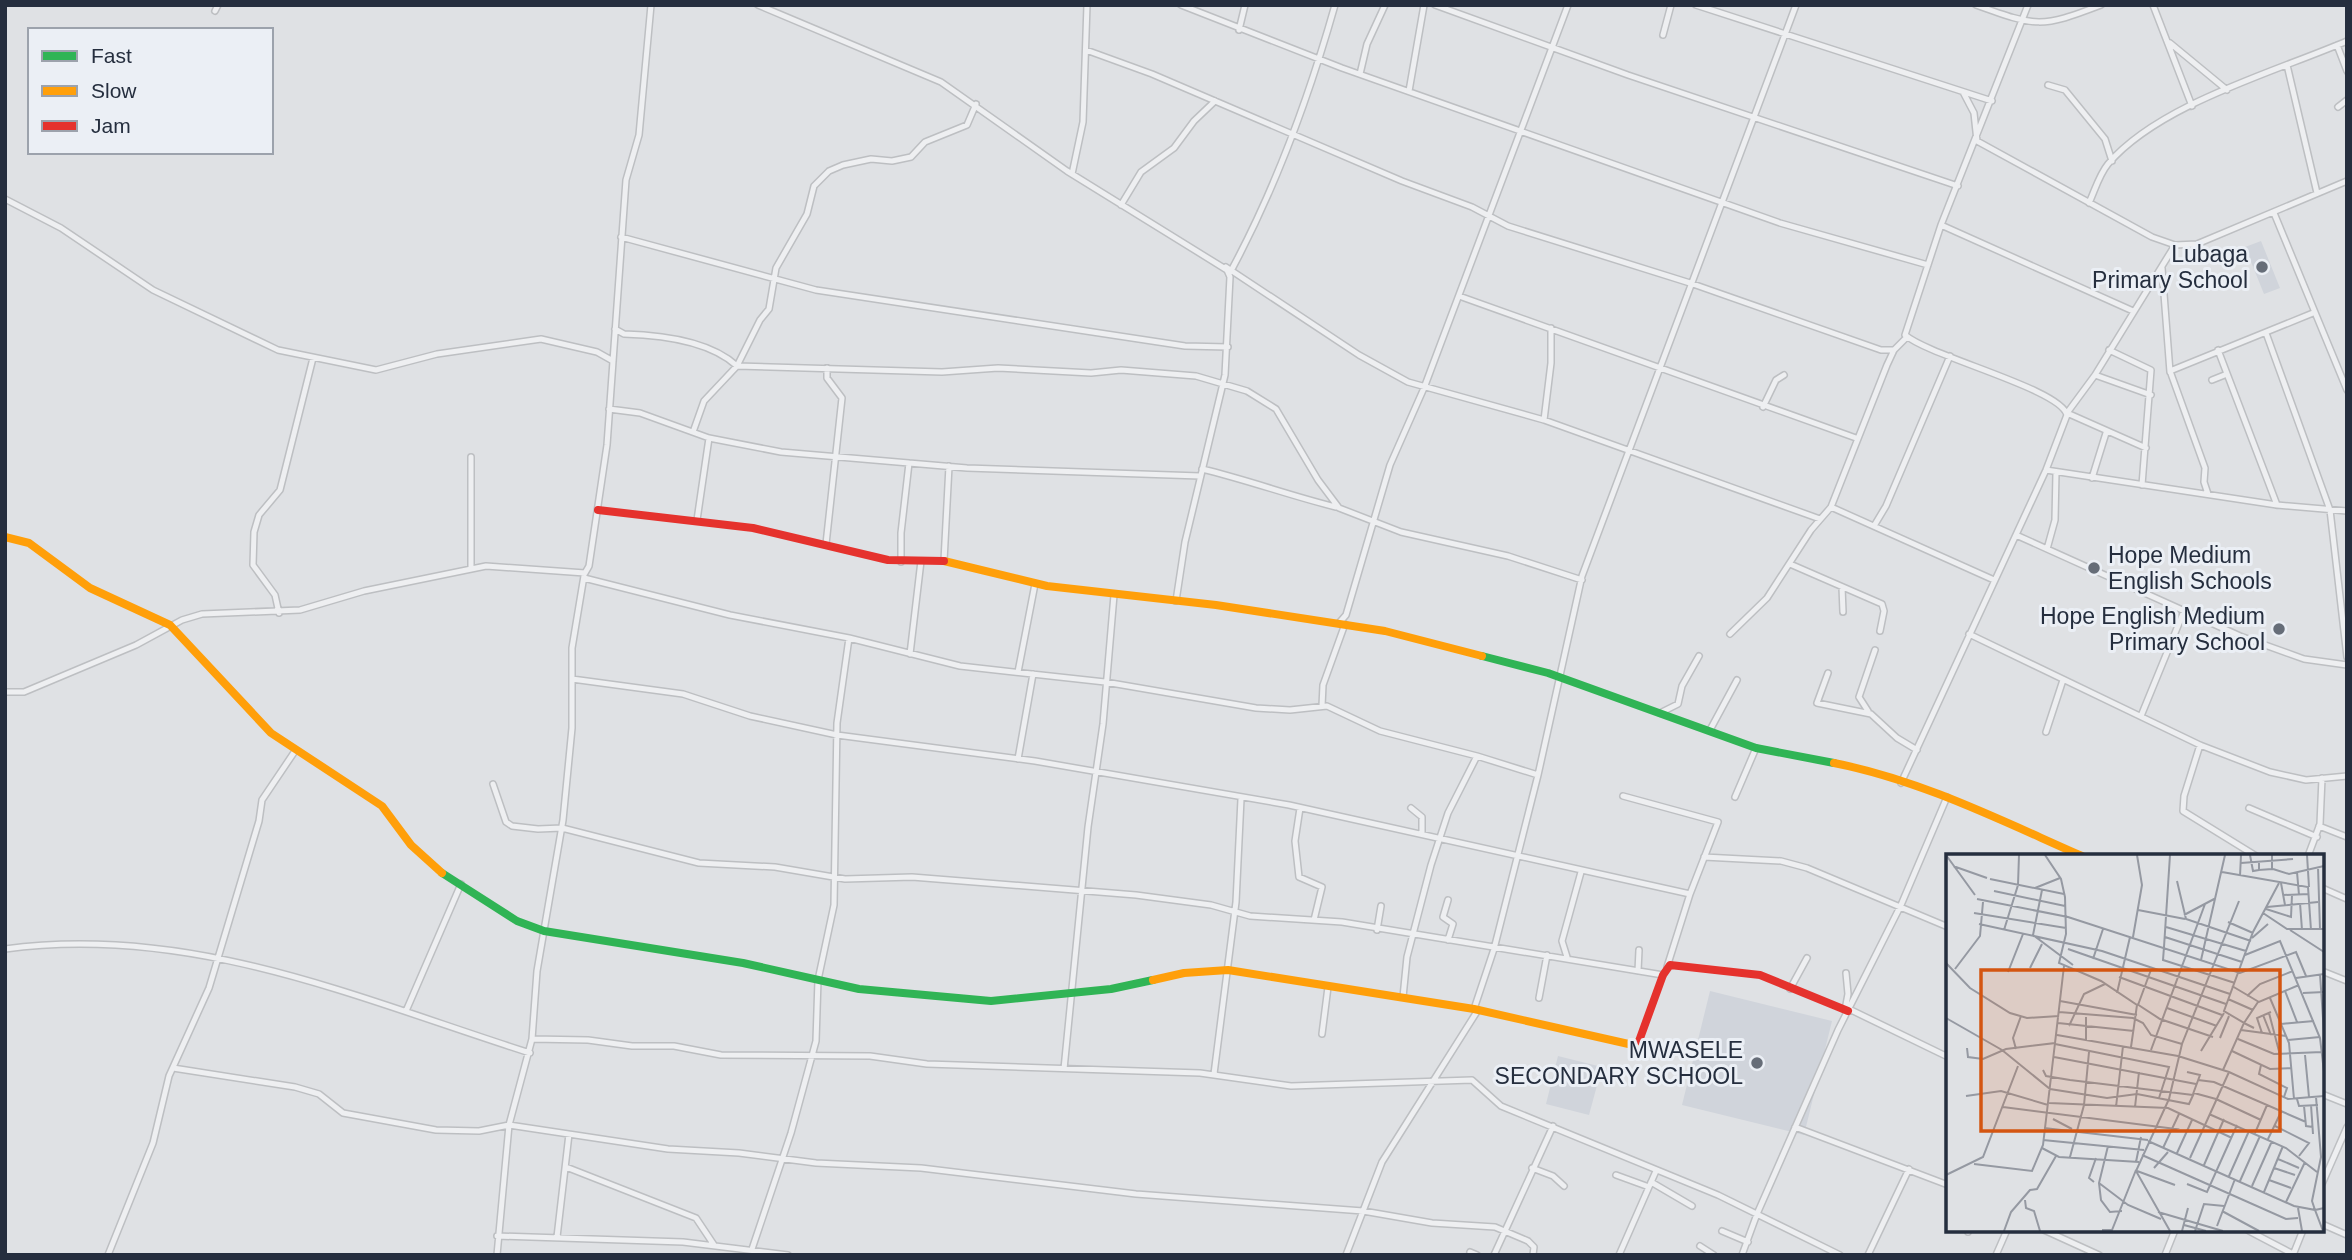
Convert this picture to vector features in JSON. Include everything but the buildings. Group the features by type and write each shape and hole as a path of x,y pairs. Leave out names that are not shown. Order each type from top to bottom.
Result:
{"street":[{"path":"498,1255 497,1236 509,1125 533,1039 535,987 562,828 572,729 572,648 598,510 613,361 626,172 639,135 651,5"},
{"path":"758,5 928,75 976,104 1072,174 1121,205 1232,269 1359,355 1424,388 1544,420 1820,519"},
{"path":"1072,174 1083,122 1087,5"},
{"path":"1181,5 1320,60 1780,223 1928,265"},
{"path":"1239,30 1245,5"},
{"path":"1232,269 1256,225 1292,135 1320,60 1335,5"},
{"path":"1360,74 1370,35 1385,5"},
{"path":"1409,91 1424,5"},
{"path":"1435,5 1958,186"},
{"path":"1322,706 1324,685 1346,622 1390,465 1424,388 1490,218 1568,5"},
{"path":"1663,35 1671,5"},
{"path":"1696,5 1992,101"},
{"path":"1346,1255 1382,1162 1476,1009 1538,775 1581,580 1690,283 1797,5"},
{"path":"1976,5 2023,21 2050,23 2101,5"},
{"path":"1730,634 1767,598 1831,507 1856,438 1894,350 1907,337 1908,321 1941,225 2028,5"},
{"path":"2153,5 2170,43 2192,106"},
{"path":"2089,203 2112,161 2143,133 2227,90 2347,41"},
{"path":"2170,43 2227,90"},
{"path":"2337,45 2347,71"},
{"path":"1086,50 1472,207 1490,218 1690,283 1881,350 1894,350"},
{"path":"2287,65 2317,193"},
{"path":"2048,85 2060,88 2068,94 2105,139 2112,161"},
{"path":"1963,92 1974,113 1976,141"},
{"path":"2338,107 2347,100"},
{"path":"1121,205 1140,172 1174,148 1198,117 1215,102"},
{"path":"694,432 704,401 737,366 760,320 769,309 772,279 783,251 807,214 811,191 829,171 843,165 871,159 892,161 911,157 925,142 967,125 976,104"},
{"path":"1976,141 2089,203 2175,245 2197,244 2347,181"},
{"path":"5,199 61,228 153,290 248,338 278,350 361,369 384,370 438,354 536,339 597,352 613,361"},
{"path":"2274,213 2347,390"},
{"path":"1941,225 2133,311"},
{"path":"621,237 772,279 882,302 1185,346 1228,347"},
{"path":"1902,783 2046,470 2067,413 2095,375 2175,245"},
{"path":"1176,601 1201,472 1223,384 1228,347 1230,277 1222,265"},
{"path":"2162,268 2170,372 2205,468 2204,482 2208,495"},
{"path":"1459,296 1661,367 1763,407 1856,438"},
{"path":"2170,372 2313,313"},
{"path":"1544,420 1551,363 1551,328"},
{"path":"615,329 624,334 688,343 720,355 737,366 942,372 998,368 1091,373 1121,370 1196,376 1247,391 1276,409 1318,480 1339,508"},
{"path":"2266,333 2330,510 2347,657"},
{"path":"1907,337 2036,391 2060,404 2067,413 2106,433 2146,448"},
{"path":"2109,350 2150,368 2151,395 2142,485"},
{"path":"2218,350 2277,505"},
{"path":"1874,526 1886,506 1950,356"},
{"path":"279,613 275,596 253,565 254,532 259,515 280,490 313,358"},
{"path":"826,544 842,398 827,378 827,368"},
{"path":"2211,380 2227,374"},
{"path":"1763,407 1776,381 1784,375"},
{"path":"2095,375 2151,395"},
{"path":"609,409 640,412 709,438 781,452 949,466 1201,472 1339,508 1401,532 1508,556 1581,580"},
{"path":"2092,478 2106,433"},
{"path":"697,520 709,438"},
{"path":"471,457 471,568"},
{"path":"901,562 901,533 909,463"},
{"path":"944,561 949,466"},
{"path":"2046,470 2277,505 2347,511"},
{"path":"2047,549 2055,520 2056,473"},
{"path":"1831,507 1994,580"},
{"path":"598,510 697,520 826,544 901,562 963,563 1035,584 1346,622 1445,645 1560,678 1756,748 1860,768 1947,797 2077,854"},
{"path":"2016,535 2184,611 2304,659 2347,665"},
{"path":"5,537 29,543 59,568 90,588 170,625 242,705 295,751 382,806 418,853 435,869 517,921 544,932 743,963 859,989 991,1001 1131,985 1185,973 1228,970 1476,1009 1636,1045 1646,1027 1690,894 1716,831 1717,820 1623,796"},
{"path":"910,654 921,561"},
{"path":"1790,564 1883,604 1880,631"},
{"path":"5,692 24,692 136,645 170,625 202,614 279,613 471,568 498,566 584,575 730,615 849,638 960,666 1105,682 1256,708 1290,710 1322,706 1380,731 1538,775"},
{"path":"1018,672 1035,584"},
{"path":"1843,587 1843,612"},
{"path":"1065,1069 1081,890 1098,772 1114,595"},
{"path":"2141,716 2184,611"},
{"path":"1969,634 2200,745 2270,772 2306,780 2347,776"},
{"path":"750,1252 783,1158 813,1055 818,980 829,940 836,877 837,734 849,638"},
{"path":"1875,650 1859,697 1869,713 1897,738 1917,750"},
{"path":"1660,713 1678,704 1682,686 1699,656"},
{"path":"1828,673 1817,703 1869,713"},
{"path":"1018,759 1033,674"},
{"path":"572,679 682,694 750,716 837,734 1018,759 1300,808 1690,894"},
{"path":"1710,730 1737,680"},
{"path":"2046,732 2063,680"},
{"path":"2200,745 2184,796 2183,811 2253,854"},
{"path":"1735,797 1756,748"},
{"path":"108,1255 153,1143 173,1068 209,988 259,821 262,800 295,751"},
{"path":"1403,998 1402,986 1424,888 1454,800 1477,756"},
{"path":"2309,854 2319,826 2322,778"},
{"path":"493,784 508,824 538,830 562,828 699,863 775,867 867,880 912,877 1081,890 1211,905 1235,913 1314,920 1494,949 1567,957 1638,971 1752,974 1847,1010 1946,1056"},
{"path":"1742,1255 1757,1214 1847,1010 1901,905 1947,797"},
{"path":"1214,1074 1235,913 1241,799"},
{"path":"1300,808 1295,841 1298,877 1322,887 1314,920"},
{"path":"1411,808 1422,817 1422,833"},
{"path":"2249,808 2317,837"},
{"path":"2319,826 2347,837"},
{"path":"1704,856 1781,861 1807,867 1946,926"},
{"path":"1567,957 1562,941 1581,872"},
{"path":"406,1011 460,884"},
{"path":"2324,889 2347,899"},
{"path":"1447,940 1453,923 1443,916 1448,900"},
{"path":"1377,930 1381,906"},
{"path":"5,949 45,943 127,944 218,958 304,977 530,1053"},
{"path":"1638,971 1639,950"},
{"path":"1539,998 1547,955"},
{"path":"1790,989 1807,958"},
{"path":"2324,972 2347,981"},
{"path":"1846,973 1847,1010"},
{"path":"1322,1034 1328,987"},
{"path":"533,1039 588,1040 632,1046 674,1045 721,1055 813,1055 1214,1074 1291,1086 1435,1079 1477,1082 1501,1105 1757,1214 1840,1255"},
{"path":"173,1068 302,1089 319,1094 343,1114 399,1124 458,1132 509,1125 668,1149 1010,1177 1136,1194 1363,1211 1420,1222 1468,1224 1504,1230 1533,1244 1533,1255"},
{"path":"2324,1095 2347,1104"},
{"path":"1494,1255 1553,1126"},
{"path":"1795,1127 1946,1184"},
{"path":"2324,1179 2347,1127"},
{"path":"557,1237 569,1134"},
{"path":"566,1167 695,1218 702,1223 714,1245"},
{"path":"1532,1168 1553,1176 1564,1186"},
{"path":"1868,1255 1909,1169"},
{"path":"1619,1255 1656,1171"},
{"path":"1616,1175 1650,1184 1692,1206"},
{"path":"2324,1225 2347,1235"},
{"path":"1722,1231 1748,1242"},
{"path":"1996,1255 2006,1232"},
{"path":"2048,1232 2099,1255"},
{"path":"2165,1255 2174,1232"},
{"path":"2251,1232 2293,1254 2301,1232"},
{"path":"497,1236 714,1245 750,1252 788,1255"},
{"path":"1700,1246 1714,1255"},
{"path":"1470,1252 1477,1255"}],"shaded area":[{"name":"Lubaga Primary School","path":"2261,241 2280,288 2264,294 2245,247"},
{"name":"MWASELE SECONDARY SCHOOL","path":"1710,991 1832,1021 1804,1135 1682,1105"},
{"path":"1558,1056 1602,1067 1589,1115 1546,1104"}],"traffic: fast":[{"path":"1482,656 1548,673 1756,748 1834,763"},
{"path":"442,873 517,921 544,931 743,963 859,989 991,1001 1111,989 1153,980"}],"traffic: slow":[{"path":"5,537 29,543 90,588 170,625 271,733 382,806 411,845 442,873"},
{"path":"944,561 1047,586 1216,605 1385,631 1482,656"},
{"path":"1834,763 1866,770 1930,791 2077,854"},
{"path":"1153,980 1184,973 1228,970 1474,1009 1633,1045 1639,1041"}],"traffic: jam":[{"path":"598,510 753,528 888,560 944,561"},
{"path":"1639,1041 1663,975 1670,965 1760,975 1848,1011"}],"place":[{"name":"Lubaga Primary School","path":"2262,267"},
{"name":"Hope Medium English Schools","path":"2094,568"},
{"name":"Hope English Medium Primary School","path":"2279,629"},
{"name":"MWASELE SECONDARY SCHOOL","path":"1757,1063"}]}
